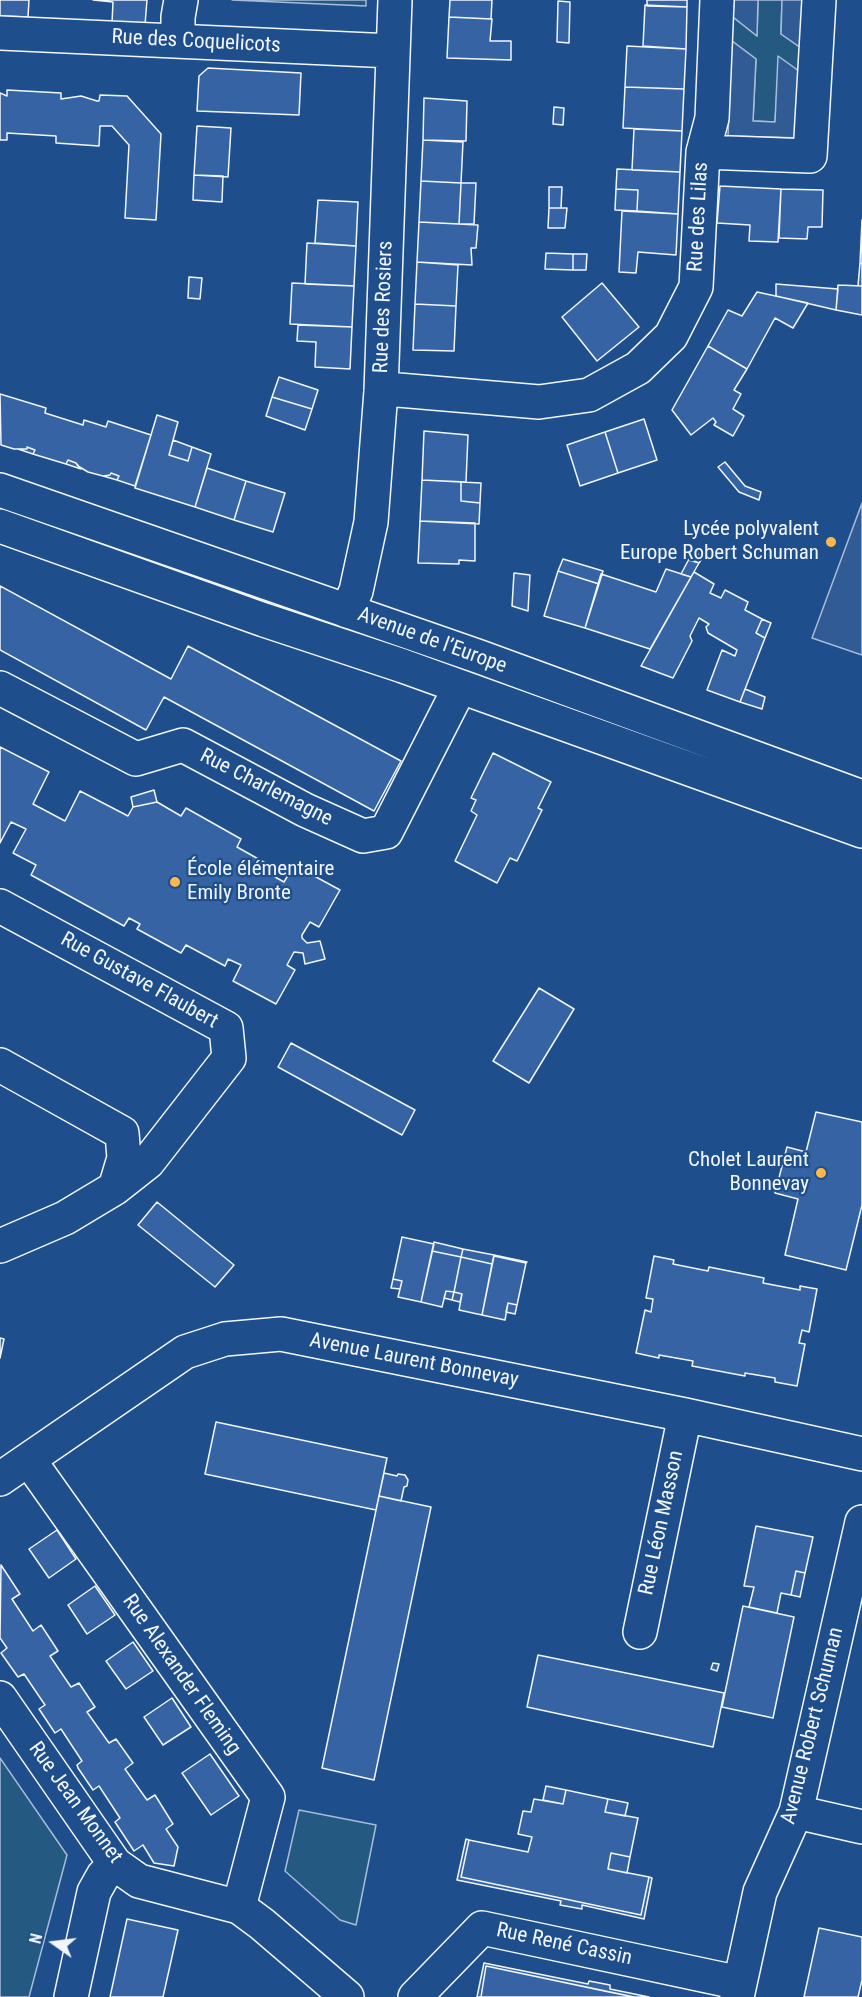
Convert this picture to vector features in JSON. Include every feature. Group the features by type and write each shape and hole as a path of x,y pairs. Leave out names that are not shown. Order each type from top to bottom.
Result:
{"street":[{"path":"178,41 181,0"},
{"name":"Rue des Rosiers","path":"347,610 356,591 371,522 381,391 395,0"},
{"name":"Rue des Lilas","path":"381,391 398,390 539,402 589,395 638,368 671,336 696,287 703,152 712,118 717,0"},
{"path":"703,152 810,156 819,0"},
{"name":"Rue des Coquelicots","path":"0,33 392,51"},
{"name":"Avenue de l’Europe","path":"0,490 347,610 862,798"},
{"name":"Avenue de l’Europe","path":"0,526 862,831"},
{"name":"Rue Charlemagne","path":"0,688 136,759 183,745 305,810 363,836 386,832 460,687"},
{"name":"Rue Gustave Flaubert","path":"0,906 226,1028 229,1058 148,1162 116,1188 65,1218 0,1246"},
{"path":"0,1065 122,1133 124,1158 116,1188"},
{"name":"Avenue Laurent Bonnevay","path":"0,1479 185,1353 225,1340 281,1334 685,1415 862,1454"},
{"name":"Rue Léon Masson","path":"640,1632 685,1415"},
{"name":"Rue Alexander Fleming","path":"30,1460 268,1797 239,1907"},
{"name":"Avenue Robert Schuman","path":"739,1990 760,1893 796,1812 862,1522"},
{"name":"Rue Jean Monnet","path":"0,1698 115,1864 139,1881 239,1907 347,1997"},
{"path":"796,1812 862,1827"},
{"path":"71,1997 94,1892 103,1876 115,1864"},
{"name":"Rue René Cassin","path":"415,1997 482,1928 739,1990"}],"shaded area":[{"path":"232,0 366,0 366,6"},
{"path":"734,0 758,0 757,36 733,17"},
{"path":"758,0 782,0 781,34 804,50 803,74 779,57 775,122 753,121 756,59 732,41 733,17 757,36"},
{"path":"782,0 807,0 804,50 781,34"},
{"path":"732,41 756,59 753,121 775,122 778,56 803,74 801,138 728,136"},
{"path":"862,503 862,655 812,638"},
{"path":"0,1758 67,1855 29,1997 0,1997"},
{"path":"299,1810 376,1825 356,1925 340,1920 285,1871"}],"building":[{"path":"0,0 29,0 28,17 0,16"},
{"path":"93,0 147,0 145,25 112,23 113,2"},
{"path":"450,0 492,0 491,19 449,17"},
{"path":"647,0 687,0 687,7 647,6"},
{"path":"558,1 570,2 569,43 557,42"},
{"path":"645,5 687,7 686,49 643,46"},
{"path":"449,17 492,19 490,41 511,41 511,60 447,58"},
{"path":"627,46 686,49 684,89 625,87"},
{"path":"208,68 301,73 299,115 197,111 199,76"},
{"path":"625,87 684,89 682,131 623,128"},
{"path":"7,90 61,93 61,99 81,96 97,101 100,95 127,96 161,134 156,220 125,218 129,145 112,126 100,126 99,146 56,143 56,136 7,133 7,140 0,140 0,93 7,96"},
{"path":"424,98 467,101 466,141 423,140"},
{"path":"554,107 564,108 563,125 553,124"},
{"path":"197,126 231,128 228,177 194,175"},
{"path":"634,129 682,131 680,172 632,170"},
{"path":"423,140 463,142 461,183 421,181"},
{"path":"617,169 680,172 678,214 637,211 638,190 616,189"},
{"path":"194,175 223,176 222,202 193,200"},
{"path":"421,181 461,183 459,224 419,222"},
{"path":"461,183 476,183 474,224 459,224"},
{"path":"720,186 781,189 778,242 749,241 750,225 717,223"},
{"path":"549,187 562,187 561,208 549,208"},
{"path":"616,189 638,190 637,211 615,210"},
{"path":"781,189 823,190 822,227 808,227 807,239 779,238"},
{"path":"318,200 358,202 356,246 315,243"},
{"path":"549,208 567,208 565,228 548,228"},
{"path":"622,211 678,214 676,255 638,252 636,273 619,272"},
{"path":"862,220 862,264 860,263"},
{"path":"419,222 478,225 476,248 471,248 472,265 417,262"},
{"path":"307,243 356,246 354,286 305,284"},
{"path":"546,253 573,254 573,270 545,269"},
{"path":"573,254 587,254 586,270 573,270"},
{"path":"417,262 458,265 456,306 415,304"},
{"path":"860,263 862,264 862,286 858,286"},
{"path":"189,277 202,278 200,299 188,298"},
{"path":"292,283 354,286 352,327 290,324"},
{"path":"602,283 639,327 597,361 562,317"},
{"path":"776,284 838,289 836,310 776,296"},
{"path":"838,285 862,286 862,315 836,310"},
{"path":"757,292 808,303 793,328 775,318 747,369 708,346 728,310 742,316"},
{"path":"415,304 456,306 454,351 413,350"},
{"path":"298,325 352,327 350,369 315,367 316,342 297,341"},
{"path":"708,346 747,369 734,390 741,394 733,409 744,416 733,436 714,425 716,422 713,418 691,435 672,410"},
{"path":"279,377 318,390 312,409 272,397"},
{"path":"0,394 46,408 45,413 83,425 84,420 106,427 108,421 151,435 135,486 117,480 119,476 111,473 103,476 88,472 68,460 66,464 33,454 35,450 27,447 27,449 14,449 1,445"},
{"path":"272,397 312,409 305,430 266,416"},
{"path":"157,415 178,422 169,455 188,461 192,447 211,454 195,507 135,488"},
{"path":"644,419 657,460 618,473 605,432"},
{"path":"424,431 468,435 466,482 422,480"},
{"path":"605,432 618,473 580,486 567,445"},
{"path":"173,440 192,447 188,461 169,455"},
{"path":"27,447 35,450 33,454 18,449 27,449"},
{"path":"68,460 76,463 81,469 66,464"},
{"path":"725,462 745,486 761,492 759,500 739,492 718,467"},
{"path":"207,468 246,481 234,520 195,507"},
{"path":"111,473 119,476 117,480 103,476"},
{"path":"422,480 461,482 461,501 480,503 479,524 420,521"},
{"path":"246,481 285,493 273,532 234,520"},
{"path":"461,482 481,483 480,503 461,501"},
{"path":"420,521 475,523 475,561 459,560 459,564 418,563"},
{"path":"689,551 704,556 699,563 685,559"},
{"path":"563,559 603,571 599,584 558,571"},
{"path":"689,559 699,563 691,577 681,574"},
{"path":"666,569 691,577 650,649 585,628 601,574 656,592"},
{"path":"558,571 599,584 585,628 544,616"},
{"path":"694,572 714,584 710,593 721,598 725,590 748,602 745,610 762,619 756,633 765,638 740,702 707,690 722,650 735,656 737,650 708,633 706,627 709,624 699,618 690,636 692,641 673,678 641,666"},
{"path":"514,573 530,575 528,611 512,606"},
{"path":"0,586 171,679 188,646 401,761 374,811 164,697 146,730 0,650"},
{"path":"762,619 771,623 765,638 756,633"},
{"path":"745,689 765,697 762,709 740,702"},
{"path":"0,747 49,772 33,804 65,821 80,791 128,816 133,807 157,802 181,816 186,808 241,839 237,847 278,870 275,877 284,882 294,865 340,890 319,927 310,922 302,935 307,943 320,941 325,959 305,964 303,953 294,952 287,965 295,970 276,1004 233,981 241,965 228,959 225,966 186,945 181,953 137,929 140,924 129,918 124,926 31,875 36,865 13,853 26,829 11,822 0,843"},
{"path":"493,753 551,782 538,808 542,810 517,861 510,858 497,883 455,861 477,815 471,811 476,800 471,798"},
{"path":"154,790 157,802 133,807 131,797"},
{"path":"539,988 574,1009 529,1083 493,1061"},
{"path":"291,1043 415,1110 402,1135 278,1067"},
{"name":"Cholet Laurent Bonnevay","path":"816,1112 862,1122 862,1205 846,1270 785,1255 798,1199 775,1193 787,1147 806,1152"},
{"path":"157,1202 234,1265 215,1287 138,1225"},
{"path":"402,1237 434,1244 421,1302 398,1297 402,1281 393,1279"},
{"path":"434,1242 463,1249 461,1257 432,1251"},
{"path":"463,1249 494,1255 492,1264 461,1257"},
{"path":"432,1251 461,1257 454,1292 446,1291 442,1307 421,1302"},
{"path":"494,1255 527,1262 526,1263"},
{"path":"494,1256 526,1263 517,1305 508,1303 505,1320 482,1315"},
{"path":"654,1256 674,1260 673,1264 708,1271 709,1267 764,1278 763,1283 800,1290 800,1286 817,1289 809,1332 802,1330 799,1343 805,1344 797,1386 775,1382 775,1378 745,1373 745,1376 692,1366 693,1361 636,1353 645,1310 651,1312 653,1299 646,1298"},
{"path":"461,1257 492,1264 482,1315 459,1310 462,1294 454,1292"},
{"path":"393,1279 402,1281 400,1289 391,1288"},
{"path":"446,1291 454,1292 452,1300 444,1298"},
{"path":"454,1292 462,1294 460,1302 452,1300"},
{"path":"508,1303 517,1305 515,1314 506,1312"},
{"path":"0,1338 4,1339 0,1358"},
{"path":"216,1422 387,1458 376,1510 205,1474"},
{"path":"384,1473 405,1475 408,1480 401,1501 379,1496"},
{"path":"379,1496 431,1507 374,1780 322,1768"},
{"path":"756,1526 813,1537 805,1573 796,1571 791,1595 781,1593 777,1613 749,1607 754,1587 744,1586"},
{"path":"57,1530 76,1559 49,1578 29,1549"},
{"path":"1,1565 20,1594 12,1599 33,1631 41,1625 58,1651 50,1656 71,1687 79,1683 95,1707 87,1712 109,1743 116,1739 133,1763 125,1769 147,1800 155,1795 173,1824 166,1829 178,1847 174,1866 154,1863 143,1845 134,1851 115,1822 120,1818 99,1786 93,1790 78,1768 77,1765 82,1761 61,1729 55,1733 39,1709 45,1705 24,1674 18,1677 1,1653 7,1648 0,1638"},
{"path":"796,1571 805,1573 800,1597 791,1595"},
{"path":"95,1586 115,1615 87,1634 68,1605"},
{"path":"743,1606 794,1617 773,1718 722,1707"},
{"path":"133,1642 153,1671 126,1689 106,1661"},
{"path":"538,1655 724,1693 713,1747 527,1707"},
{"path":"713,1663 719,1664 717,1671 711,1669"},
{"path":"172,1698 191,1727 163,1745 144,1717"},
{"path":"210,1754 239,1796 211,1815 182,1773"},
{"path":"546,1786 566,1790 563,1804 543,1800"},
{"path":"566,1790 608,1799 605,1812 638,1818 630,1857 611,1853 608,1869 649,1877 641,1915 461,1877 469,1840 528,1852 532,1837 518,1834 523,1811 531,1812 534,1799 563,1804"},
{"path":"608,1799 628,1803 625,1816 605,1812"},
{"path":"466,1839 469,1840 461,1877 641,1915 649,1877 652,1878 644,1919 582,1905 582,1909 560,1905 561,1901 457,1880"},
{"path":"611,1853 630,1857 627,1873 608,1869"},
{"path":"127,1919 178,1930 163,1997 110,1997"},
{"path":"819,1928 862,1937 862,1980 858,1997 804,1997"},
{"path":"484,1963 588,1984 589,1981 610,1985 610,1989 649,1997 634,1997 486,1966 481,1997 477,1997"},
{"path":"486,1966 609,1992 634,1997 481,1997"}],"place":[{"name":"Lycée polyvalent Europe Robert Schuman","path":"831,542"},
{"name":"École élémentaire Emily Bronte","path":"175,882"},
{"name":"Cholet Laurent Bonnevay","path":"821,1173"}]}
